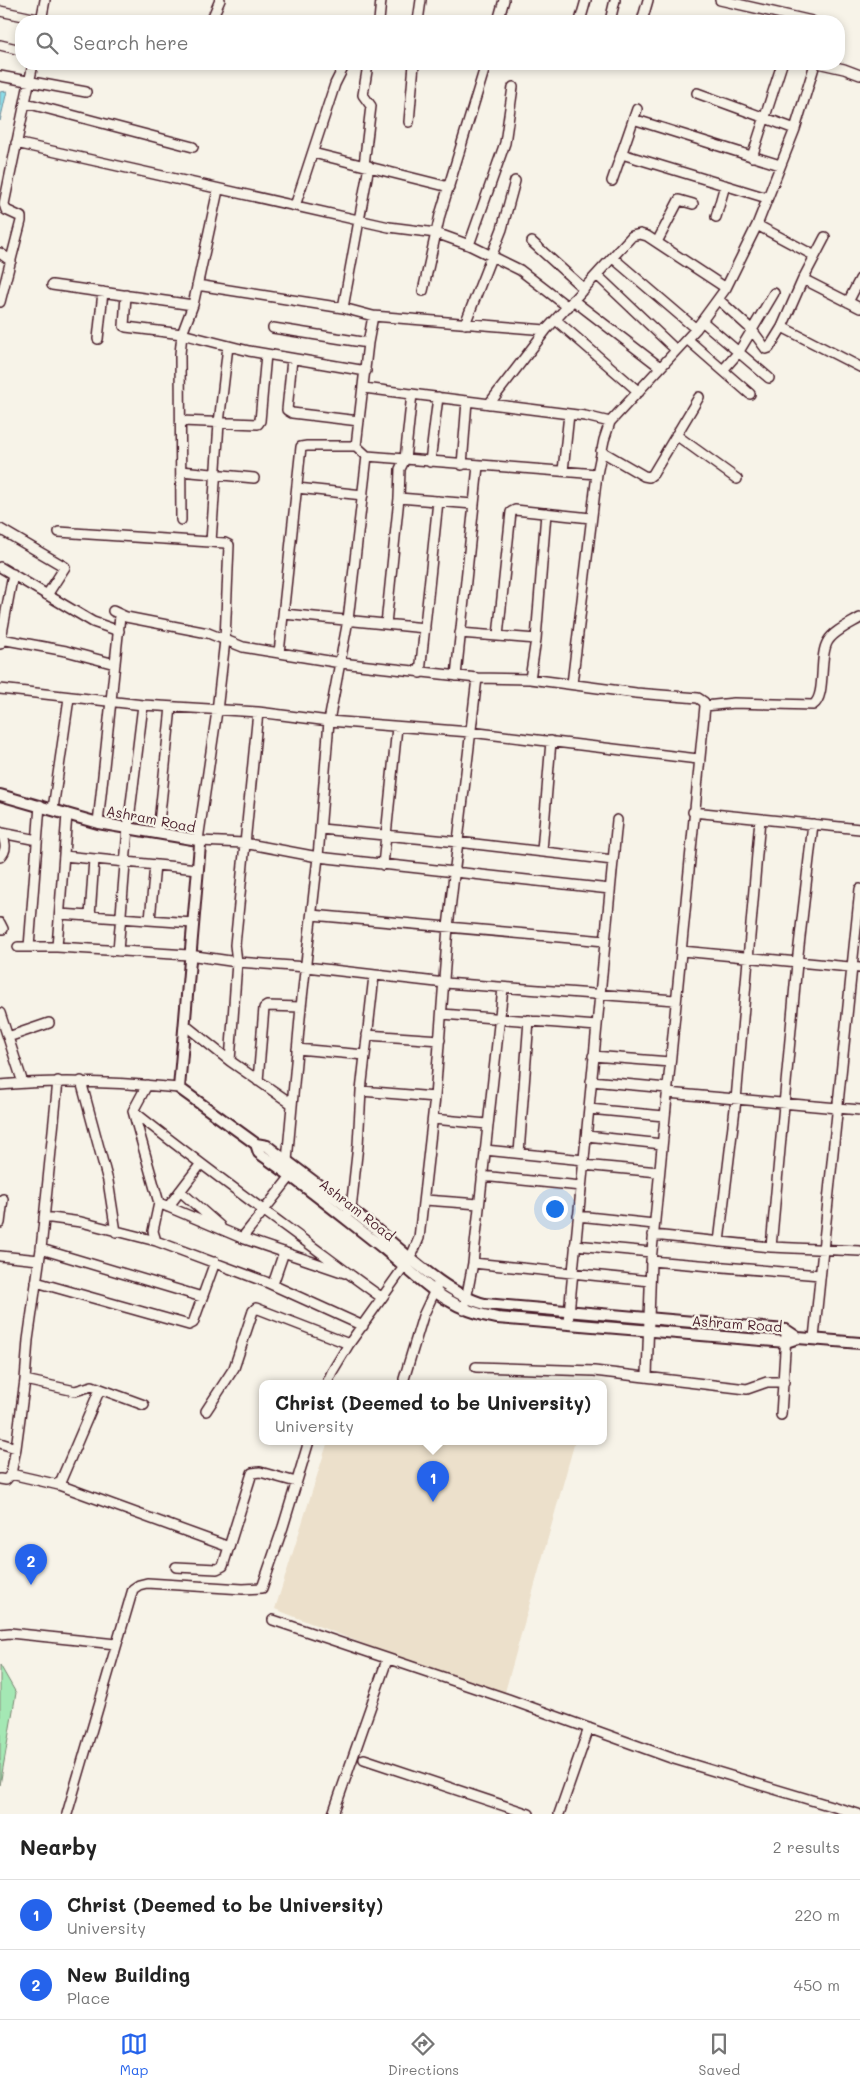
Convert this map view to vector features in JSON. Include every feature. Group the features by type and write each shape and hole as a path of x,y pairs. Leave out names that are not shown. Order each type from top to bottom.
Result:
{"street":[{"path":"44,15 45,0"},
{"path":"214,15 220,0"},
{"path":"380,15 381,0"},
{"path":"419,15 421,0"},
{"path":"500,15 504,0"},
{"path":"582,15 586,0"},
{"path":"611,15 615,0"},
{"path":"644,15 648,0"},
{"path":"720,0 764,4 795,15"},
{"path":"0,11 17,15"},
{"path":"0,46 15,49"},
{"path":"845,68 860,75"},
{"path":"0,302 21,219 19,215 5,209 4,204 32,70"},
{"path":"295,206 335,84 342,70"},
{"path":"343,308 359,219 366,166 371,106 363,95 367,70"},
{"path":"408,122 413,70"},
{"path":"423,291 436,233 484,70"},
{"path":"752,157 780,70"},
{"path":"572,684 597,474 610,422 699,325 726,288 757,225 795,129 813,70"},
{"path":"0,76 86,92"},
{"path":"470,245 505,143 513,87"},
{"path":"697,93 795,129"},
{"path":"26,103 193,147"},
{"path":"612,181 637,109"},
{"path":"633,120 780,165"},
{"path":"16,144 389,227 436,233 470,245 520,270 660,368"},
{"path":"313,154 449,187"},
{"path":"622,154 767,198"},
{"path":"465,324 502,229 515,181"},
{"path":"716,218 725,185"},
{"path":"181,520 180,354 182,334 193,305 218,190"},
{"path":"656,242 679,200 694,204"},
{"path":"757,225 815,256"},
{"path":"489,404 546,330 614,258 632,236 645,234 726,288"},
{"path":"718,299 752,330 766,349 769,348 782,326 803,279 826,237"},
{"path":"532,242 584,289"},
{"path":"0,253 11,261"},
{"path":"614,258 769,378"},
{"path":"597,275 676,350"},
{"path":"803,279 860,308"},
{"path":"848,302 860,279"},
{"path":"197,285 343,308 373,316 546,330"},
{"path":"52,286 193,305"},
{"path":"98,339 103,292"},
{"path":"723,370 738,353 774,293"},
{"path":"126,295 125,327 182,334 266,354 366,371"},
{"path":"356,446 373,316"},
{"path":"556,320 639,392"},
{"path":"782,326 860,366"},
{"path":"273,328 368,343"},
{"path":"687,338 750,394"},
{"path":"211,542 228,346"},
{"path":"181,421 256,425 259,423 266,354"},
{"path":"292,359 287,410 292,413 359,421"},
{"path":"364,388 569,414 610,422"},
{"path":"386,624 399,498 400,469 405,460 412,394"},
{"path":"430,462 438,397"},
{"path":"602,451 644,476 649,477 653,474 699,397"},
{"path":"462,464 467,401"},
{"path":"562,471 569,414"},
{"path":"676,435 737,479"},
{"path":"279,653 302,448 307,446 356,446 367,456 597,474"},
{"path":"284,1164 321,829 329,721 348,620 367,456"},
{"path":"456,676 478,466"},
{"path":"181,471 254,478"},
{"path":"297,488 363,495"},
{"path":"399,498 473,504"},
{"path":"420,673 438,501"},
{"path":"498,636 510,513 516,510 591,518"},
{"path":"530,679 536,639 546,513"},
{"path":"0,529 65,567 47,595"},
{"path":"59,532 211,542 225,544 229,548 224,640 217,710 199,840 244,844 318,857 610,889"},
{"path":"0,567 93,622 118,631"},
{"path":"13,574 3,604 0,642 66,651 114,664"},
{"path":"98,823 118,631 117,613 208,633 243,647 341,663 477,678 530,679 636,693 698,698 704,702 682,952 651,1257 647,1376"},
{"path":"284,614 424,628"},
{"path":"705,706 734,703 813,706 819,698 825,649 828,640 860,618"},
{"path":"460,633 536,639"},
{"path":"328,1380 349,1344 411,1257 419,1238 433,1119 448,927 477,678"},
{"path":"0,689 143,705 258,712 329,721 470,732 698,759"},
{"path":"53,809 69,698"},
{"path":"118,951 128,828 143,705"},
{"path":"158,833 171,707"},
{"path":"230,1061 237,962 234,945 258,712"},
{"path":"383,864 397,726"},
{"path":"542,851 551,741"},
{"name":"Ashram Road","path":"0,794 98,823 199,840 179,1088 256,1144 259,1153 284,1164 351,1209 440,1281 467,1298 485,1304 786,1330 798,1338"},
{"path":"29,947 40,805"},
{"path":"694,812 860,829"},
{"path":"57,947 67,814"},
{"path":"718,1242 736,1100 760,819"},
{"path":"568,1323 617,820"},
{"path":"770,1247 797,962 813,824"},
{"path":"321,829 458,842 613,860"},
{"path":"1,832 37,840"},
{"path":"0,858 4,854 6,844 1,832"},
{"path":"64,856 198,869"},
{"path":"90,916 94,859"},
{"path":"150,920 155,865"},
{"path":"814,1338 837,1109 856,968 860,889"},
{"path":"60,914 193,922"},
{"path":"312,915 605,941"},
{"path":"18,947 57,947 189,955 237,962 306,967 445,983 676,1000"},
{"path":"682,952 856,968"},
{"path":"345,1218 351,1209 358,1145 361,1091 374,976"},
{"path":"464,1310 474,1263 487,1124 503,988"},
{"path":"258,1081 264,1008 267,1006 301,1007"},
{"path":"0,1013 23,1083"},
{"path":"442,1014 597,1026"},
{"path":"519,1153 528,1020"},
{"path":"8,1037 49,1023"},
{"path":"185,1025 230,1061 292,1104"},
{"path":"367,1035 440,1040"},
{"path":"297,1050 365,1055"},
{"path":"593,1056 670,1062"},
{"path":"0,1479 6,1480 11,1474 16,1448 28,1340 41,1249 58,1081"},
{"path":"0,1085 81,1081 179,1088"},
{"path":"81,1081 108,1181 116,1232"},
{"path":"591,1081 736,1100 860,1110"},
{"path":"147,1085 133,1111 164,1205 242,1238 345,1273"},
{"path":"361,1091 435,1097"},
{"path":"589,1109 664,1116"},
{"path":"133,1111 200,1165 302,1238 345,1273 381,1297"},
{"path":"433,1119 487,1124"},
{"path":"587,1136 662,1144"},
{"path":"485,1150 659,1172"},
{"name":"Ashram Road","path":"284,1164 291,1176 435,1292 464,1310 498,1318 786,1342 798,1338"},
{"path":"156,1241 153,1231 164,1205 180,1191 200,1165"},
{"path":"242,1238 291,1176"},
{"path":"482,1176 581,1186"},
{"path":"180,1191 226,1231"},
{"path":"0,1223 3,1199"},
{"path":"424,1200 479,1204"},
{"path":"578,1216 654,1224"},
{"path":"44,1217 80,1222 156,1241 273,1284 363,1326"},
{"path":"653,1235 770,1247 822,1251 860,1251"},
{"path":"575,1245 651,1257 820,1275"},
{"path":"41,1249 202,1297"},
{"path":"273,1284 284,1252"},
{"path":"0,1256 39,1260"},
{"path":"36,1282 187,1325 193,1322 215,1262"},
{"path":"474,1263 650,1281"},
{"path":"404,1379 423,1316 440,1281"},
{"path":"206,1411 234,1368 254,1309 259,1308 349,1344"},
{"path":"781,1415 786,1330"},
{"path":"798,1338 860,1343"},
{"path":"476,1367 594,1371 747,1389 767,1382 784,1382"},
{"path":"25,1380 73,1390 90,1386 144,1405"},
{"path":"59,1484 100,1389"},
{"path":"0,1444 16,1448"},
{"path":"67,1814 133,1589 147,1583 243,1589 262,1588 308,1445"},
{"path":"176,1567 220,1569 223,1566 252,1472 260,1472 296,1482"},
{"path":"11,1474 59,1484 229,1547"},
{"path":"273,1620 508,1699 674,1759 858,1814 860,1808"},
{"path":"0,1634 10,1633 116,1644"},
{"path":"334,1814 388,1660"},
{"path":"559,1814 590,1728"},
{"path":"364,1759 529,1814"}],"shaded area":[{"path":"327,1445 574,1445 503,1699 275,1609"}],"green space":[{"path":"0,1665 16,1693 0,1785"}],"water":[{"path":"7,91 0,121 0,92"}],"place":[{"name":"Christ (Deemed to be University)","path":"433,1502"},
{"name":"New Building","path":"31,1585"}]}
